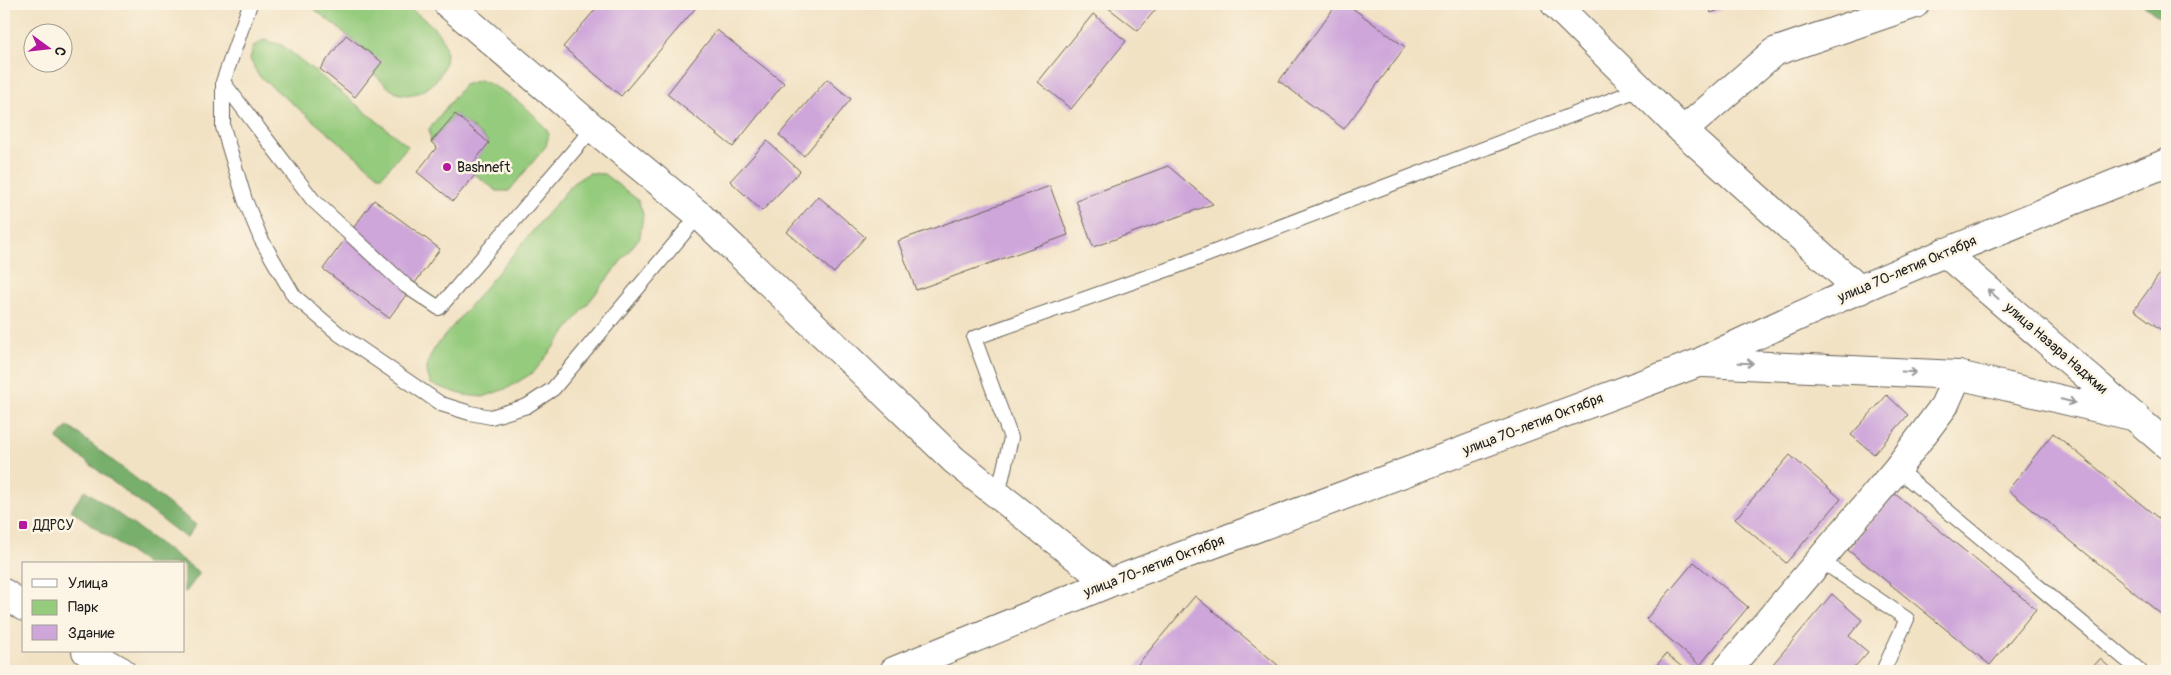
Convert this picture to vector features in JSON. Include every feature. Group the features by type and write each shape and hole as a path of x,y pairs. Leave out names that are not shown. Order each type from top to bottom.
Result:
{"street":[{"path":"448,4 593,128 699,215 954,460 1109,583"},
{"path":"1555,4 1682,131 1860,290"},
{"path":"1682,131 1774,52 1915,4"},
{"name":"улица 70-летия Октября","path":"894,671 1109,583 1698,362 1782,322 1860,290 1944,252 2167,163"},
{"name":"улица Назара Наджми","path":"1944,252 2167,445"},
{"path":"1698,362 1749,363 1958,375 2136,417"},
{"path":"1726,671 1897,469 1944,406 1958,375"},
{"path":"4,592 22,606"},
{"path":"82,652 102,671"},
{"path":"88,652 121,671"}],"lane":[{"path":"250,4 223,82 223,127 245,200 261,239 294,296 339,334 441,404 491,417 527,406 553,389 699,215"},
{"path":"223,82 313,200 406,286 439,308 593,128"},
{"path":"998,496 1011,438 974,338 1175,268 1640,89"},
{"path":"1897,469 2140,671"},
{"path":"1820,560 1906,619 1883,671"}],"green space":[{"path":"308,4 404,4 432,26 444,44 446,55 444,66 439,76 432,85 422,91 412,94 397,93 373,73 381,62"},
{"path":"2142,4 2167,4 2167,15 2159,17"},
{"path":"263,40 282,45 408,146 381,177 258,75 250,59 253,47"},
{"path":"479,80 508,94 537,118 549,134 546,146 509,191 497,191 468,169 489,142 455,114 431,142 429,129 464,85"},
{"path":"589,173 604,174 638,200 643,214 640,237 534,372 508,388 483,397 464,395 431,384 427,369 430,356 436,346 573,183"},
{"path":"68,426 196,525 186,538 57,439"},
{"path":"85,490 185,562 143,562 71,510"},
{"path":"185,562 200,573 185,592"}],"building":[{"path":"600,4 699,4 621,96 563,47"},
{"path":"1108,4 1160,4 1138,31 1106,6"},
{"path":"1337,4 1347,4 1405,47 1344,129 1279,81"},
{"path":"1708,4 1735,4 1711,13"},
{"path":"1093,14 1126,41 1071,109 1038,82"},
{"path":"717,30 784,83 733,147 667,94"},
{"path":"346,35 382,62 355,97 320,69"},
{"path":"827,79 851,99 804,156 779,135"},
{"path":"455,114 489,143 468,169 475,175 453,201 417,172 437,147 431,142"},
{"path":"767,141 800,171 762,211 730,181"},
{"path":"1168,166 1213,204 1093,247 1076,200"},
{"path":"1050,186 1068,235 916,290 898,241"},
{"path":"818,196 865,237 834,273 787,232"},
{"path":"374,200 440,249 389,318 323,269"},
{"path":"2167,264 2167,334 2134,310"},
{"path":"1887,395 1908,415 1874,454 1851,435"},
{"path":"2053,433 2167,525 2167,608 2162,615 2008,490"},
{"path":"1790,455 1841,499 1786,563 1735,519"},
{"path":"1894,493 2036,609 1990,665 1848,550"},
{"path":"1694,562 1748,607 1700,665 1646,619"},
{"path":"1832,594 1862,620 1849,636 1868,652 1851,671 1767,671"},
{"path":"1195,596 1285,671 1134,671"},
{"path":"1666,654 1687,671 1652,671"},
{"path":"2100,659 2114,671 2089,671"}],"place":[{"name":"Bashneft","path":"447,167"},
{"name":"ДДРСУ","path":"23,525"}]}
